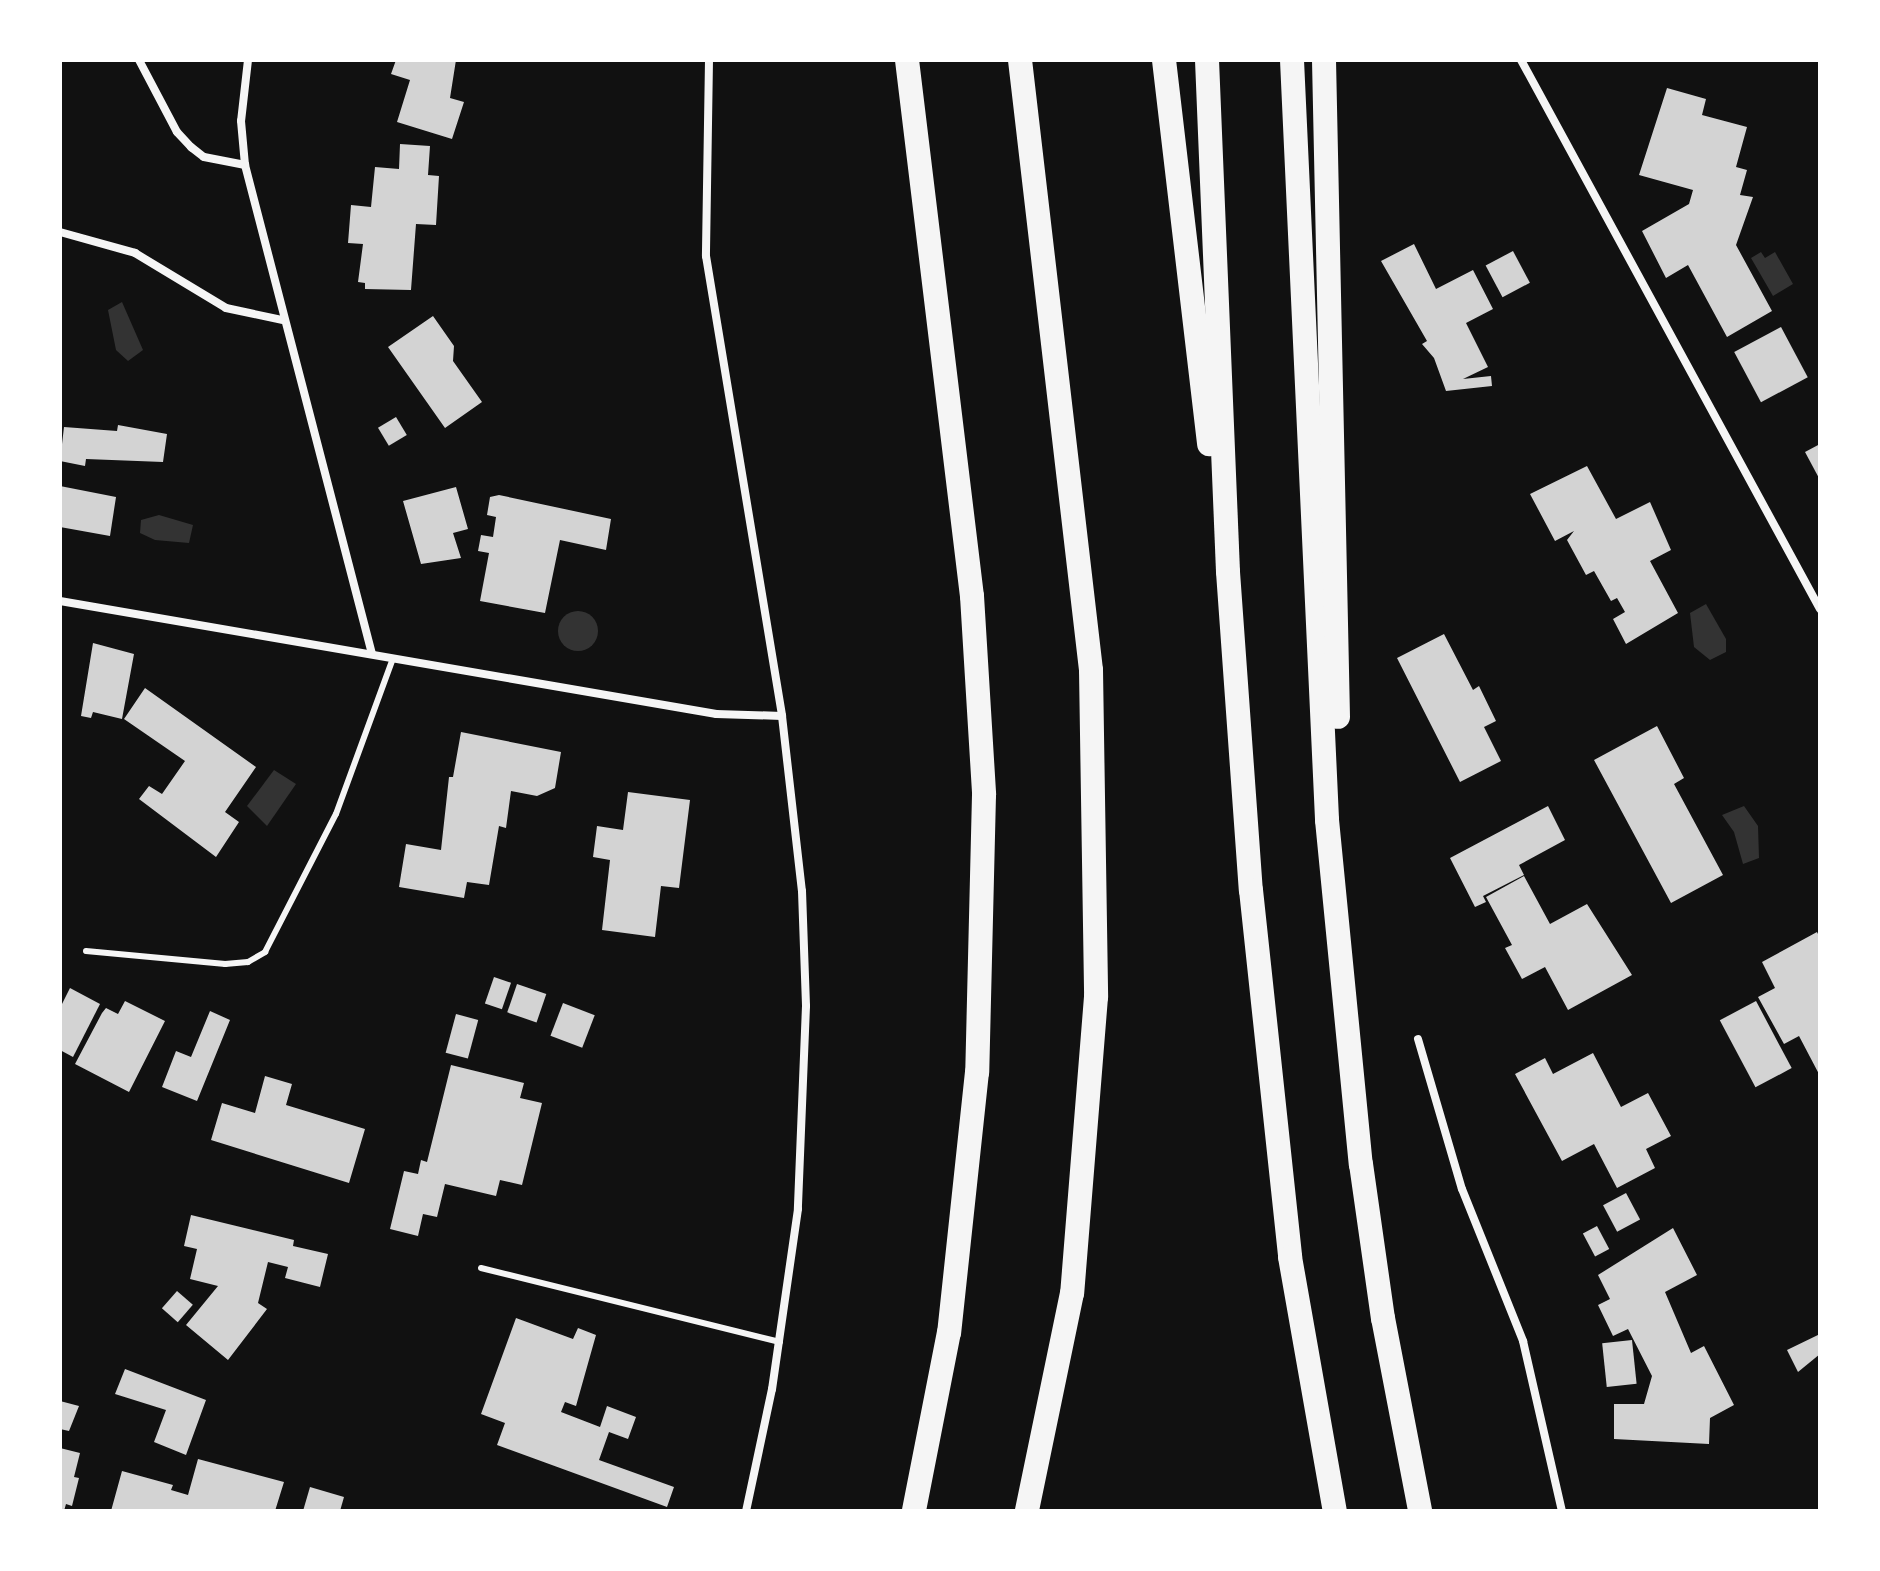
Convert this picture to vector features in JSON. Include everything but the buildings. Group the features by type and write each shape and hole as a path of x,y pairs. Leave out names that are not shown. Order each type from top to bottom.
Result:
{"highway":[{"path":"907,60 972,596 984,795 977,1072 949,1332 914,1511"},
{"path":"1020,60 1091,670 1096,997 1072,1293 1027,1511"},
{"path":"1164,60 1191,325 1228,572"},
{"path":"1207,60 1228,572 1267,1075 1290,1257 1335,1511"},
{"path":"1292,60 1327,820 1347,1049 1383,1318 1420,1511"},
{"path":"1324,60 1347,1049"}],"street":[{"path":"139,60 177,132 191,147 204,157 245,165"},
{"path":"248,60 241,121 245,165 282,320 372,654"},
{"path":"709,60 706,256 782,716 802,891 806,1006 798,1209 780,1342 746,1511"},
{"path":"1521,60 1820,609"},
{"path":"60,232 135,253 226,308 282,320"},
{"path":"60,601 716,714 782,716"},
{"path":"1418,1039 1462,1189 1523,1341 1562,1511"}],"lane":[{"path":"86,951 225,964 248,962 265,952 336,814 393,658"},
{"path":"481,1268 780,1342"}],"shaded area":[{"path":"1761,252 1765,258 1775,252 1793,284 1773,296 1751,258"},
{"path":"122,302 143,350 128,361 116,350 108,310"},
{"path":"159,515 193,525 189,543 155,540 140,533 141,520"},
{"path":"1706,604 1726,639 1726,652 1710,660 1694,647 1690,613"},
{"path":"578,611 592,617 598,631 592,645 578,651 564,645 558,631 564,617"},
{"path":"274,770 296,784 267,826 247,806"},
{"path":"1744,806 1758,826 1759,858 1743,864 1734,832 1722,815"}]}
